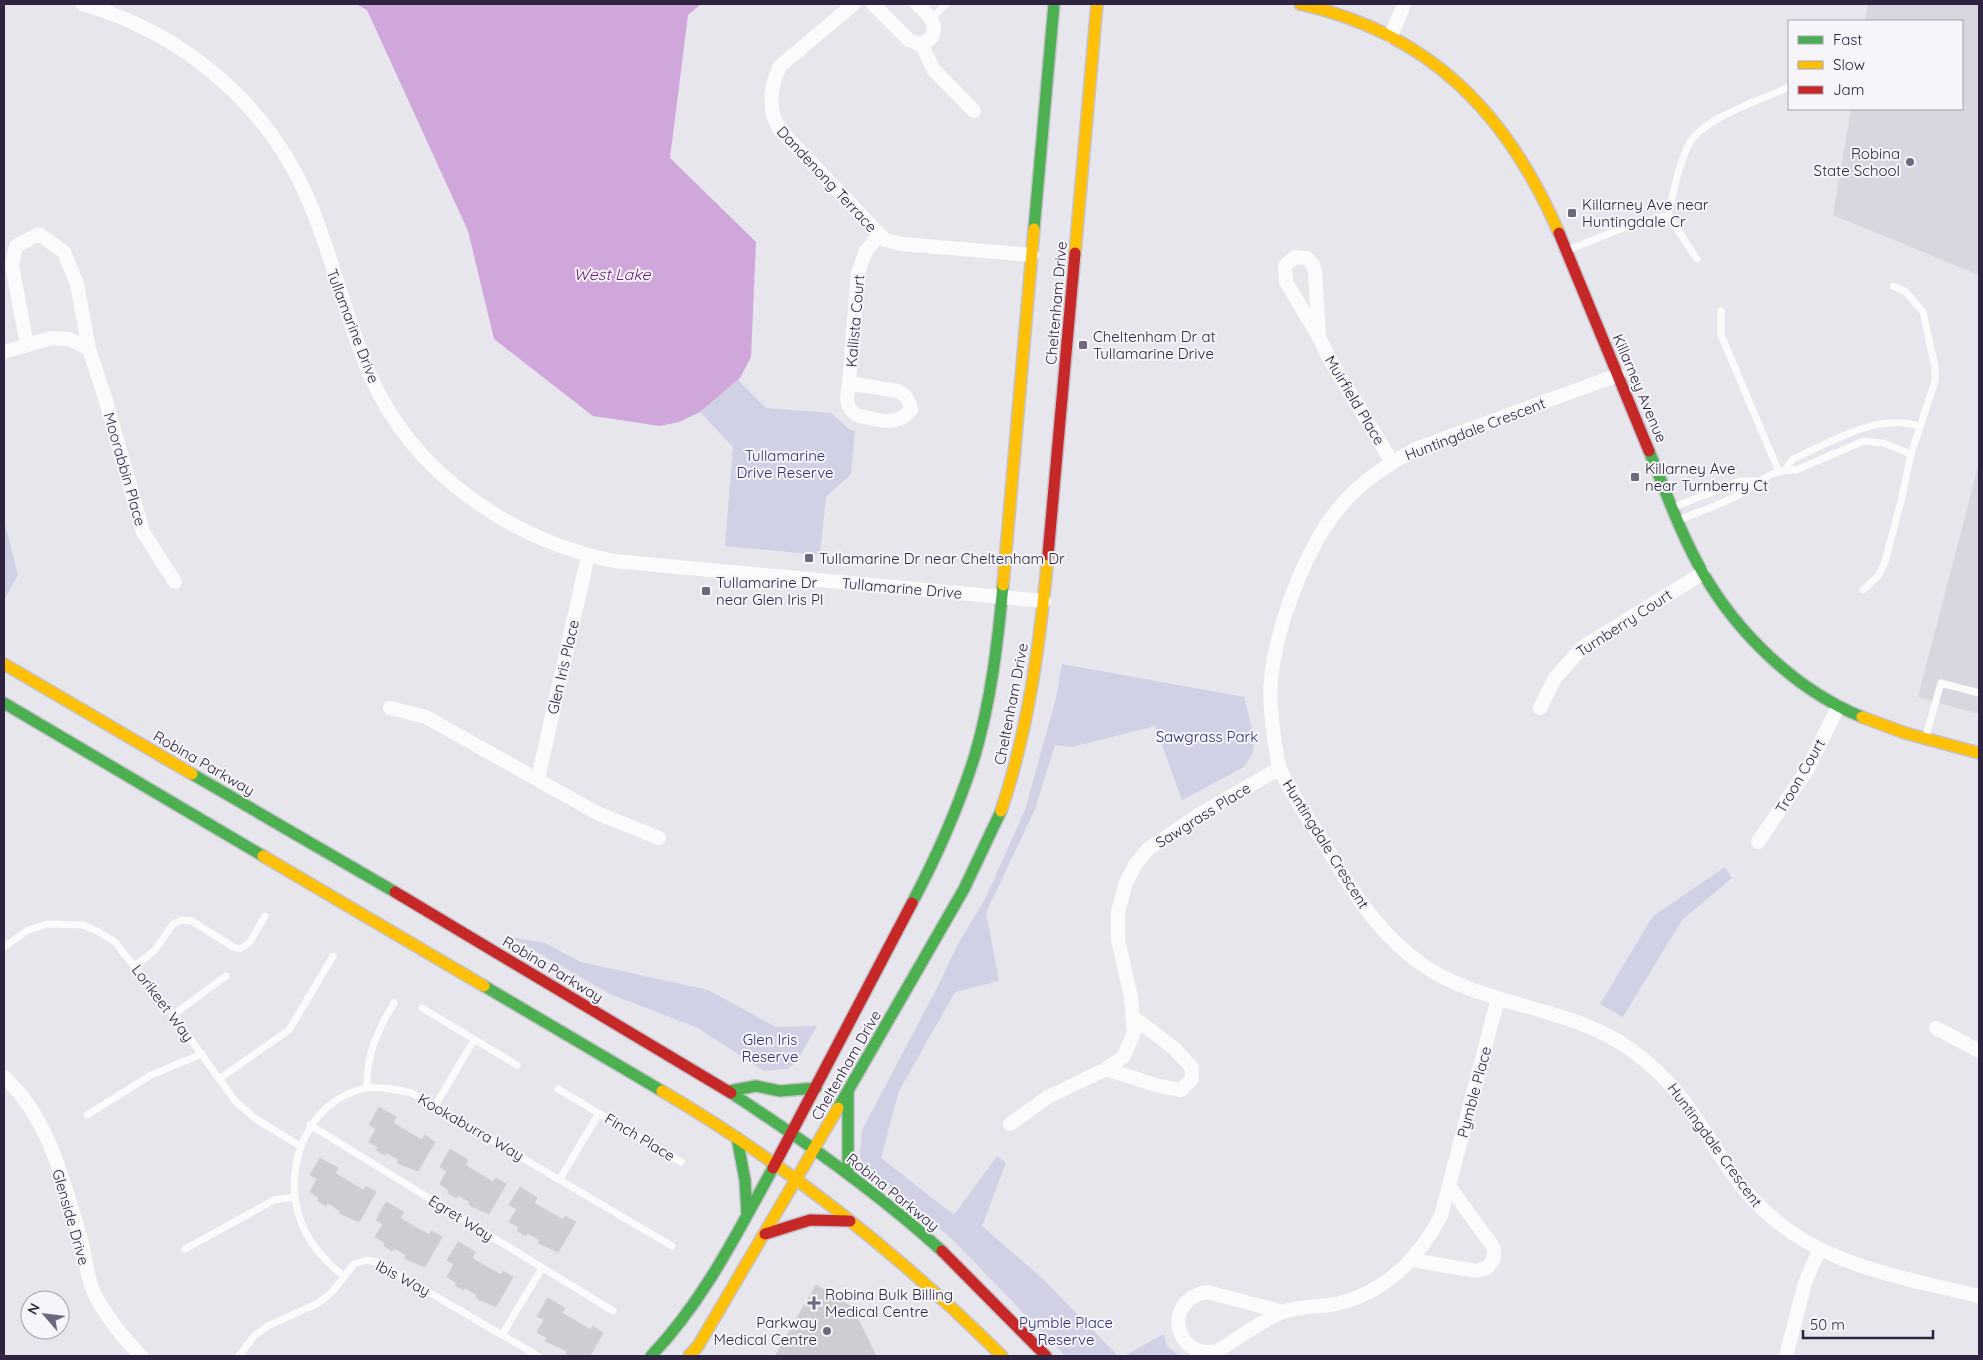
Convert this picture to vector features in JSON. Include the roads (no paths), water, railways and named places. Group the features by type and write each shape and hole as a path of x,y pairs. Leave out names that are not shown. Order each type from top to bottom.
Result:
{"main road":[{"name":"Cheltenham Drive","path":"651,1356 666,1342 693,1306 748,1214 792,1134 923,879 957,806 979,739 987,705 1002,597 1054,4"},
{"name":"Cheltenham Drive","path":"689,1356 698,1346 815,1150 959,898 1000,813 1023,735 1031,695 1044,600 1096,4"},
{"name":"Killarney Avenue","path":"1300,4 1347,17 1391,36 1439,68 1487,111 1522,158 1566,251 1673,508 1702,572 1719,598 1758,647 1804,685 1838,707 1880,725 1979,753"},
{"name":"Robina Parkway","path":"4,664 316,845 729,1091 848,1174 924,1235 970,1276 1046,1356"},
{"path":"4,703 593,1050 737,1138 776,1164 850,1221 929,1286 1002,1356"},
{"path":"729,1091 756,1086 780,1091 816,1088"},
{"path":"848,1091 848,1174"},
{"path":"737,1138 745,1180 748,1214"},
{"path":"765,1234 810,1220 850,1221"}],"street":[{"name":"Tullamarine Drive","path":"82,4 132,22 176,44 230,87 267,128 304,190 370,377 388,409 408,438 460,491 507,523 558,546 588,556 640,565 1044,600"},
{"name":"Dandenong Terrace","path":"854,4 780,66 773,85 772,113 775,123 879,236 896,244 1032,256"},
{"path":"873,4 909,40 922,45 934,69 974,110"},
{"path":"916,4 931,19 934,32 927,42 922,45"},
{"path":"1391,36 1404,4"},
{"name":"Moorabbin Place","path":"27,344 12,266 16,246 39,234 64,252 77,284 89,349 143,532 175,582"},
{"name":"Kallista Court","path":"849,383 858,273 866,251 879,236"},
{"name":"Muirfield Place","path":"1319,337 1314,267 1307,258 1295,257 1290,259 1285,266 1284,277 1319,337 1330,360 1392,462"},
{"path":"4,352 51,338 69,339 89,349"},
{"name":"Huntingdale Crescent","path":"1618,376 1418,448 1392,462 1344,502 1328,522 1302,570 1278,638 1271,680 1272,721 1280,768 1349,885 1386,933 1422,964 1448,979 1498,998 1577,1021 1618,1040 1634,1051 1660,1073 1681,1095 1731,1172 1758,1206 1780,1225 1819,1250 1868,1270 1979,1296"},
{"name":"Glen Iris Place","path":"538,778 588,556"},
{"name":"Turnberry Court","path":"1540,708 1555,678 1583,647 1702,572"},
{"name":"Troon Court","path":"1758,842 1806,770 1838,707"},
{"path":"390,708 426,717 538,778 597,813 659,838"},
{"name":"Sawgrass Place","path":"1010,1124 1048,1097 1106,1069 1123,1057 1134,1033 1131,997 1118,940 1118,912 1126,884 1135,865 1148,849 1200,814 1280,768"},
{"name":"Pymble Place","path":"1283,1312 1207,1292 1197,1294 1182,1306 1178,1329 1182,1339 1190,1347 1207,1354 1217,1351 1283,1312 1336,1304 1366,1294 1388,1281 1412,1260 1424,1246 1441,1216 1498,998"},
{"path":"1106,1069 1158,1086 1181,1090 1192,1079 1192,1068 1174,1049 1132,1016"},
{"path":"1936,1028 1979,1051"},
{"name":"Glenside Drive","path":"4,1077 37,1117 48,1139 95,1294 127,1342 141,1356"},
{"path":"1412,1260 1476,1271 1487,1268 1494,1259 1494,1249 1491,1244 1450,1186"},
{"path":"1786,1356 1805,1283 1819,1250"}],"lane":[{"path":"931,19 946,4"},
{"path":"1697,259 1668,215 1680,169 1690,143 1712,123 1788,87"},
{"path":"1566,251 1628,226 1668,215"},
{"path":"1863,590 1878,576 1885,562 1902,500 1910,454 1935,382 1935,368 1922,312 1905,291 1894,286"},
{"path":"1721,311 1721,336 1782,471"},
{"path":"1782,471 1793,460 1869,425 1905,422 1920,426"},
{"path":"1679,520 1743,492 1756,482 1782,471 1796,470 1864,441 1883,443 1910,454"},
{"path":"1673,508 1740,481 1756,482"},
{"path":"1925,739 1942,683 1979,693"},
{"path":"135,966 155,950 166,930 182,920 192,921 233,947 240,949 250,942 265,916"},
{"name":"Lorikeet Way","path":"4,947 28,930 47,924 83,926 97,931 114,941 245,1110 300,1146"},
{"path":"220,1079 289,1030 333,956"},
{"path":"173,1015 226,976"},
{"path":"367,1088 369,1057 373,1043 394,1003"},
{"path":"422,1008 517,1065"},
{"path":"436,1106 474,1040"},
{"path":"87,1115 151,1074 202,1054"},
{"name":"Kookaburra Way","path":"344,1276 329,1263 311,1241 300,1220 294,1197 294,1173 300,1146 310,1125 324,1110 341,1099 367,1088 412,1093 672,1246"},
{"name":"Finch Place","path":"558,1089 681,1162"},
{"name":"Finch Place","path":"560,1179 599,1113"},
{"name":"Egret Way","path":"310,1125 612,1310"},
{"path":"185,1249 274,1200 294,1197"},
{"name":"Ibis Way","path":"239,1356 254,1336 268,1326 318,1303 332,1292 354,1264 366,1260 377,1262 538,1356"},
{"path":"502,1335 542,1268"}],"water":[{"name":"West Lake","path":"356,4 701,4 688,15 670,158 756,242 751,357 740,378 700,412 679,422 660,426 593,416 494,339 468,231 367,10"}],"place":[{"name":"Robina State School","path":"1910,162"},
{"name":"Killarney Ave near Huntingdale Cr","path":"1572,213"},
{"name":"Cheltenham Dr at Tullamarine Drive","path":"1083,345"},
{"name":"Killarney Ave near Turnberry Ct","path":"1635,477"},
{"name":"Tullamarine Dr near Cheltenham Dr","path":"809,558"},
{"name":"Tullamarine Dr near Glen Iris Pl","path":"706,591"},
{"name":"Robina Bulk Billing Medical Centre","path":"814,1303"},
{"name":"Parkway Medical Centre","path":"827,1331"}],"park label":[{"name":"Tullamarine Drive Reserve","path":"785,464"},
{"name":"Sawgrass Park","path":"1207,736"},
{"name":"Glen Iris Reserve","path":"770,1048"},
{"name":"Pymble Place Reserve","path":"1066,1330"}]}
